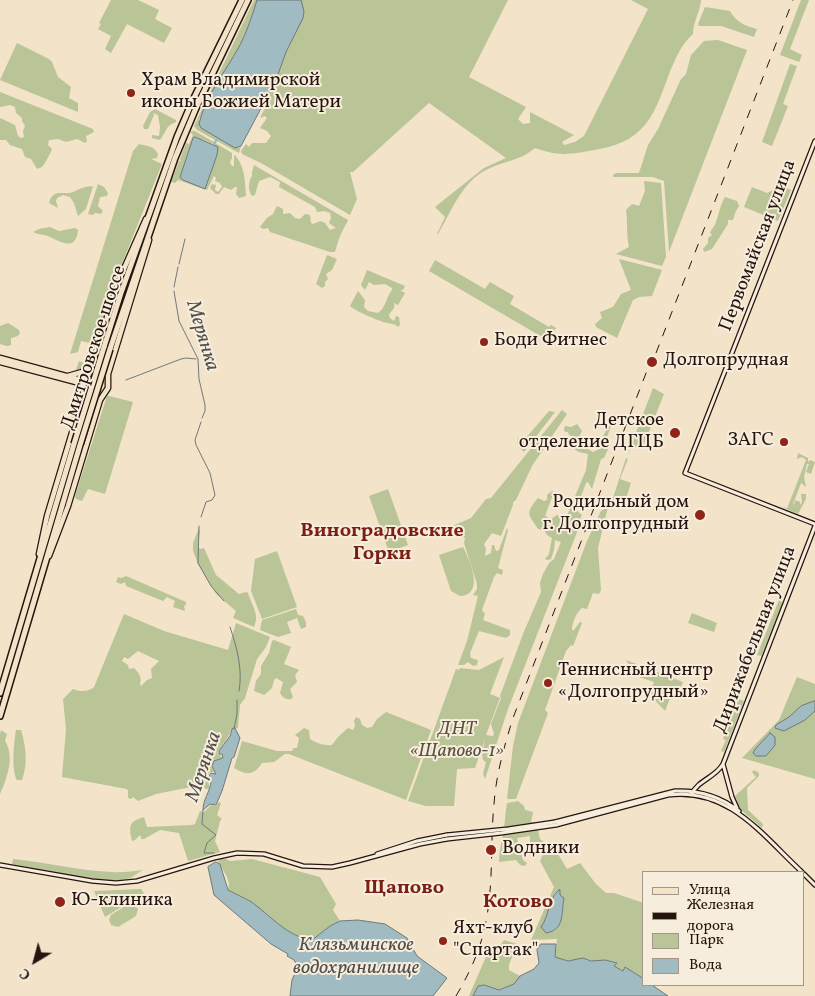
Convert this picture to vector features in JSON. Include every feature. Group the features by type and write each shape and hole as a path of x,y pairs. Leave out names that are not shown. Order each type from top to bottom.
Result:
{"highway":[{"name":"Дмитровское шоссе","path":"0,694 38,563 150,210 182,123 242,0"},
{"name":"Дмитровское шоссе","path":"107,348 188,126 248,0"},
{"name":"Дмитровское шоссе","path":"0,716 77,444"}],"main road":[{"name":"Первомайская улица","path":"815,141 685,473 815,525"},
{"path":"38,563 47,516 83,396 83,388 119,280 150,210"},
{"path":"43,568 68,506 103,395 108,388 107,380 147,248 155,214"},
{"path":"0,360 77,378 98,372 104,375 107,380"},
{"path":"0,360 76,382 87,394 94,397 103,395"},
{"path":"66,376 82,372 92,364"},
{"name":"Дирижабельная улица","path":"719,772 815,525"},
{"path":"723,764 732,796 739,810 801,871"},
{"path":"682,790 719,772 725,773"},
{"path":"691,795 698,783"},
{"path":"645,800 668,792 693,790 720,799 739,810"},
{"path":"0,865 112,883 137,881 237,853 264,854 302,866 332,867 447,837 501,834 668,796 691,795 712,800 743,815"},
{"path":"805,875 815,885"}],"green space":[{"path":"111,0 138,0 159,10 155,19 172,28 164,43 127,24 111,53 105,49 111,36 98,29 101,24 99,23"},
{"path":"254,0 257,0 240,46 210,97 199,120 239,148 241,146 239,153 197,130 194,126"},
{"path":"301,0 508,0 469,77 526,107 518,119 523,124 530,123 530,112 574,135 562,142 564,145 575,142 584,136 648,9 631,0 701,0 693,34 678,54 653,112 638,132 627,140 613,146 579,153 558,154 535,148 523,156 486,170 470,182 437,234 445,217 435,207 484,168 506,158 429,103 353,172 350,172 357,199 350,215 261,163 242,154 241,151 246,144 249,147 252,143 266,143 271,136 267,131 260,128 267,118 265,116 260,118 269,100 267,98 286,52 304,14"},
{"path":"801,0 809,0 790,49 802,55 799,62 780,55"},
{"path":"705,7 730,11 741,23 757,29 754,37 721,26 699,26 698,24"},
{"path":"718,40 747,50 669,252 664,181 653,177 613,177 613,175 616,173 639,173 648,145 658,129 681,79 686,74 691,55 704,41"},
{"path":"17,43 52,62 58,77 71,87 69,98 78,103 78,112 0,80"},
{"path":"790,64 797,66 783,104 788,106 772,146 762,142"},
{"path":"0,92 93,129 94,132 86,136 87,141 85,143 77,139 66,142 58,139 49,140 48,145 52,149 42,167 37,169 31,159 25,157 22,149 10,145 6,140 0,140 0,118 15,125 18,136 21,138 24,137 23,131 25,126 22,118 16,113 15,107 10,105 0,107"},
{"path":"155,109 176,120 176,122 168,127 160,140 152,138 152,135 159,136 158,115 153,113 154,115 148,129 144,129 143,126 150,112"},
{"path":"195,131 232,153 230,162 232,166 234,166 235,155 243,169 246,196 239,198 236,194 237,187 231,190 224,187 219,194 216,194 210,188 212,184 216,185 215,190 218,192 222,187 220,183 215,181 216,178 214,176 207,190 178,180 175,183 171,182 179,161 181,161 186,143 189,144 193,135 190,132","holes":["195,137 214,144 187,181 180,177 193,138"]},
{"path":"139,144 154,149 158,154 157,158 151,159 162,164 117,276 89,365 75,373 79,361 84,363 90,343 81,341 78,352 70,354 133,151"},
{"path":"254,165 348,220 335,252 270,232 268,228 263,229 260,227 273,214 277,206 283,209 283,214 290,213 295,218 300,219 305,214 310,215 311,223 313,224 321,221 330,230 336,228 329,223 330,213 324,211 317,212 315,207 279,187 280,182 270,177 259,181 255,195 252,196 249,186"},
{"path":"644,181 661,183 666,257 662,266 616,254 629,247 626,210 632,204 639,206 645,191"},
{"path":"98,184 104,187 108,193 107,196 100,197 98,206 103,211 101,214 88,214"},
{"path":"93,186 86,209 78,216 70,197 63,195 57,198 58,208 49,203 53,195 70,193"},
{"path":"782,186 791,190 778,221 744,207 752,187 767,193"},
{"path":"725,197 737,201 739,206 733,220 728,220 728,224 712,249 704,252 703,249 708,243 708,238 712,235 710,233 716,223"},
{"path":"50,227 59,231 75,228 78,230 77,237 71,243 63,243 33,232"},
{"path":"327,255 337,259 332,270 326,274 328,279 322,288 316,284"},
{"path":"619,259 662,270 652,296 639,297 633,300 617,338 596,327 595,324 602,318 600,312 613,307 621,294 631,290"},
{"path":"435,260 485,289 490,282 514,296 510,304 549,327 551,325 556,328 549,341 429,271"},
{"path":"367,270 405,286 403,290 400,290 405,293 398,305 394,303 389,316 394,321 396,316 399,317 400,325 398,327 367,316 350,306 358,291 365,300 364,307 368,311 378,313 383,308 392,290 392,288 385,284 374,285 369,282 365,290 361,285"},
{"path":"8,323 19,330 20,333 18,336 11,338 11,345 7,346 0,344 0,326"},
{"path":"653,388 664,394 642,449 631,447 627,456"},
{"path":"107,396 133,402 105,494 88,489 82,501 76,499 75,496"},
{"path":"562,410 567,414 532,466 516,500 513,502 501,536 492,533 484,544 486,549 485,556 491,553 492,545 494,545 496,551 499,550 507,528 498,568 503,570 502,575 497,573 494,577 482,610 485,614 483,620 510,630 510,635 506,638 479,631 470,653 471,658 478,660 477,665 473,666 468,662 464,665 458,665 467,641 478,596 473,595 477,589 477,584 464,543 465,538 462,536 458,538 447,536 446,529 471,518 486,499 491,498"},
{"path":"549,411 555,412 524,452 517,443 518,438 525,439"},
{"name":"ДНТ «Щапово-1»","path":"577,424 582,431 579,437 582,443 593,452 599,449 601,440 609,425 611,426 605,443 608,449 604,458 601,459 592,489 588,482 586,483 576,510 582,515 579,527 508,709 485,779 483,774 486,762 483,760 482,754 485,739 475,768 457,769 454,806 426,806 408,801 456,669 479,670 504,657 490,694 500,698 486,735 493,736 494,734 491,724 501,698 500,696 541,592 540,583 543,574 549,563 554,559 561,542 555,540 551,559 545,559 549,554 552,538 544,530 538,529 530,517 529,511 538,498 544,501 547,500 547,495 552,491 554,492 545,516 551,519 557,515 566,518 586,470 588,454 574,449 577,443 575,438 569,435 568,432 565,432 565,426 571,427"},
{"path":"798,453 808,458 808,462 810,460 815,462 811,474 806,472 809,464 807,464 804,477 806,487 801,483 793,504 795,500 800,502 800,505 802,502 801,494 806,494 806,499 798,514 782,507 787,508 806,460 802,457 797,459"},
{"path":"626,458 628,459 620,479 631,483 623,508 611,504"},
{"path":"388,489 408,545 389,552 369,496"},
{"path":"608,507 598,548 601,590 599,594 593,593 587,609 582,608 575,618 572,630 580,622 582,623 573,646 571,645 566,651 545,710 548,713 516,799 507,799 513,746 518,723 587,541 601,511"},
{"path":"199,528 198,547 200,549 204,548 216,575 239,594 248,593 256,614 254,627 233,618 236,611 216,594 198,564 193,551 193,543"},
{"path":"463,547 472,568 474,583 472,590 468,594 460,596 451,591 439,555"},
{"path":"277,551 297,607 262,619 251,591 255,559"},
{"path":"126,576 186,602 184,606 185,611 173,607 175,601 167,597 163,601 126,586 125,582 121,584 116,582 118,577"},
{"path":"779,600 783,603 762,655 757,655"},
{"path":"296,609 298,615 303,616 306,627 301,629 297,618 287,622 291,633 278,637 260,630 262,620"},
{"path":"692,613 717,623 714,632 688,623"},
{"path":"124,614 164,631 228,650 236,623 270,637 266,647 257,659 245,698 240,705 238,728 231,729 217,753 222,758 214,761 211,766 215,772 210,772 207,777 210,789 206,789 201,785 156,794 138,801 133,797 131,799 128,798 127,789 62,777 66,729 63,699 73,689 84,691 94,687","holes":["138,651 159,661 151,669 152,678 141,686 140,677 134,668 129,669 128,665 122,661 124,657 128,659"]},
{"path":"274,640 291,647 284,664 299,670 295,675 297,682 290,689 293,697 291,699 286,699 281,695 283,682 276,678 272,688 264,695 254,691 256,681 261,674 261,666"},
{"path":"626,660 683,682 680,690 674,688 665,711 649,694 654,682 636,676"},
{"path":"797,677 815,684 815,779 742,758 779,720"},
{"path":"738,699 744,701 724,752 721,751 726,740 723,739"},
{"path":"386,712 431,730 406,800 289,754 285,754 274,762 262,763 256,770 250,773 234,768 242,741 277,751 292,751 294,748 297,748 299,738 295,735 304,728 309,730 310,739 324,745 332,745 348,728 353,730 356,717 367,728 372,727 377,719"},
{"path":"1,730 7,734 5,741 10,760 0,794 0,734"},
{"path":"16,730 21,730 25,749 26,761 22,780 17,780 14,770"},
{"path":"754,770 759,773 759,776 747,788 748,810 763,824 762,828 741,810 735,796 756,777 752,772"},
{"path":"518,801 524,806 525,810 533,812 531,822 536,822 540,839 544,842 543,847 537,850 532,849 530,846 530,836 517,838 523,860 527,863 525,866 520,865 516,860 499,862 507,803"},
{"path":"219,802 221,803 217,815 222,819 215,841 220,852 188,861 179,833 160,830 144,839 141,839 141,836 139,836 132,841 130,828 132,823 139,819 144,817 147,827 192,825 195,824 200,811 204,812 211,805 216,806"},
{"path":"550,841 567,869 580,863 596,884 606,893 614,893 642,902 642,978 625,967 624,971 614,966 617,963 614,962 583,959 558,960 555,958 557,939 531,940 554,887 540,861","holes":["560,890 560,895 564,898 562,916 559,923 554,931 544,930 546,917 555,893"]},
{"path":"13,859 100,871 143,870 130,878 118,880 88,879 12,864"},
{"path":"219,859 230,861 252,859 320,877 336,904 333,910 340,921 312,940 286,930 247,899 228,890 227,877 218,861"},
{"path":"141,889 144,893 105,917 94,891"},
{"path":"141,896 142,898 132,904 138,909 136,916 118,927 111,925 109,920 111,915"},
{"path":"504,940 517,944 509,970 520,976 514,984 499,990 484,985 478,986 473,996 469,996 488,952 494,954"}],"water":[{"path":"257,0 301,0 304,11 303,18 286,52 276,80 241,146 235,148 201,128 199,124 211,94 242,41"},
{"path":"195,137 218,147 205,189 180,177 193,138"},
{"path":"815,701 815,711 805,720 784,731 775,728 776,725 801,706"},
{"path":"235,728 240,738 222,791 216,805 210,804 203,810 211,782 209,777 211,773 216,774 212,766 214,761 223,758 219,751 230,736 232,729"},
{"path":"770,733 775,737 775,745 766,756 756,756 753,753 754,751"},
{"name":"Клязьминское водохранилище","path":"216,862 220,864 228,890 250,901 286,930 312,940 340,921 358,920 385,924 407,938 417,956 447,978 433,996 290,996 292,980 298,967 294,960 287,956 288,954 271,944 214,895 208,867"},
{"path":"559,890 560,895 564,898 561,920 556,928 546,933 541,927 555,893"},
{"path":"541,944 556,944 555,957 568,961 583,958 591,961 605,960 617,963 614,966 623,971 625,967 642,978 642,986 653,986 668,996 473,996 478,986 484,985 499,990 514,984 520,976 534,969 539,963 537,950"}],"waterway":[{"path":"214,144 217,139"},
{"name":"Мерянка","path":"179,264 185,239"},
{"name":"Мерянка","path":"174,287 178,267"},
{"name":"Мерянка","path":"174,291 179,321 198,359 199,379 205,405 202,418"},
{"path":"126,380 181,359 196,359"},
{"name":"Мерянка","path":"201,422 195,440 210,473 215,495 212,500 206,502 201,517"},
{"name":"Мерянка","path":"199,526 198,563 211,586 224,601"},
{"name":"Мерянка","path":"230,627 239,659 239,691"},
{"name":"Мерянка","path":"234,729 237,700"},
{"name":"Мерянка","path":"203,810 202,824 216,835 207,843 204,853 214,853"}],"railway":[{"path":"656,353 793,0"},
{"path":"456,996 473,962 485,926 490,896 495,793 501,761 513,718 648,368"}],"place":[{"name":"Храм Владимирской иконы Божией Матери","path":"131,93"},
{"name":"Боди Фитнес","path":"484,342"},
{"name":"Долгопрудная","path":"652,362"},
{"name":"Детское отделение ДГЦБ","path":"675,433"},
{"name":"ЗАГС","path":"784,442"},
{"name":"Родильный дом г. Долгопрудный","path":"700,515"},
{"name":"Теннисный центр «Долгопрудный»","path":"548,683"},
{"name":"Водники","path":"491,850"},
{"name":"Ю-клиника","path":"60,902"},
{"name":"Яхт-клуб \"Спартак\"","path":"443,941"}],"district":[{"name":"Виноградовские Горки","path":"382,544"},
{"name":"Щапово","path":"404,889"},
{"name":"Котово","path":"518,903"}]}
